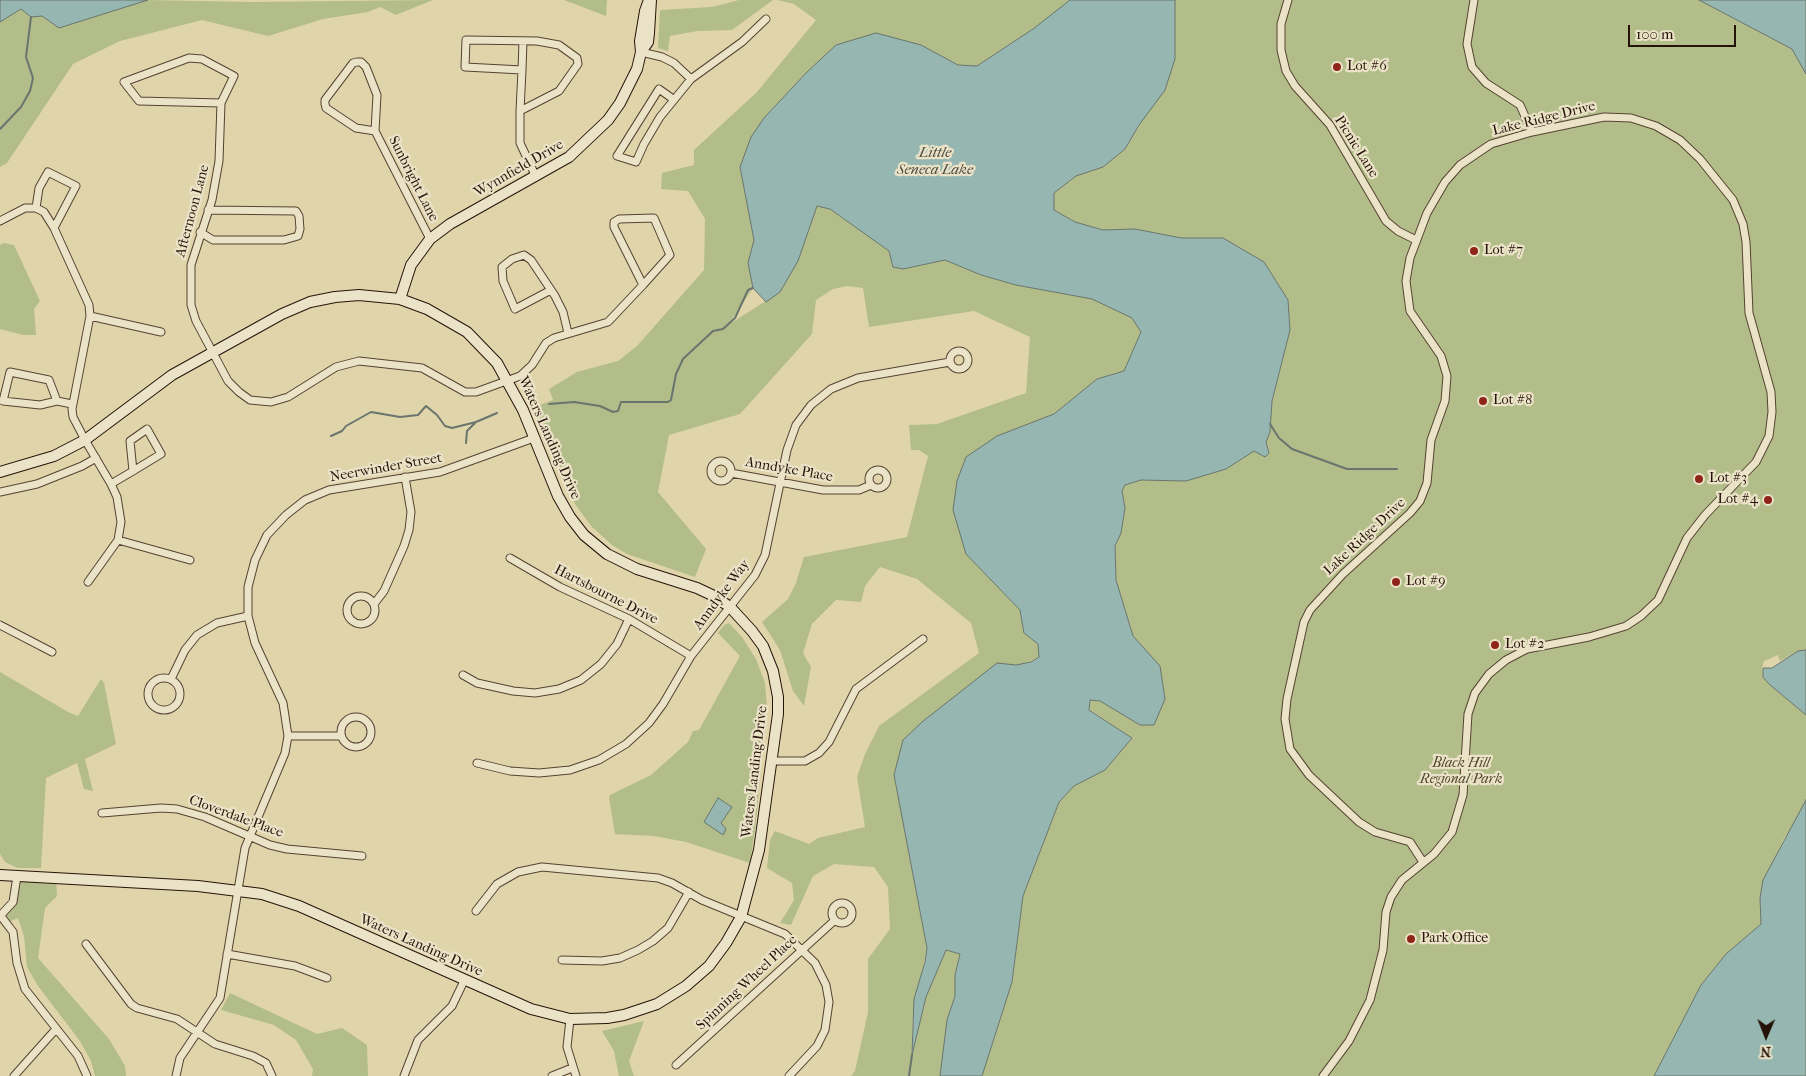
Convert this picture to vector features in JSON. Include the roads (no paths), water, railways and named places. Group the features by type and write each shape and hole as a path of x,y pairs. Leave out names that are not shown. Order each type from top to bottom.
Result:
{"street":[{"name":"Wynnfield Drive","path":"400,299 411,265 430,239 450,224 536,177 576,152 608,120 629,87 641,52 640,40 650,0"},
{"name":"Picnic Lane","path":"1288,0 1282,24 1281,50 1286,71 1295,86 1330,125 1386,221 1398,231 1416,240"},
{"path":"1474,0 1468,44 1472,67 1486,83 1520,105 1532,132"},
{"path":"673,99 659,89 617,156 636,162 644,144 673,99 691,79 742,42 766,19"},
{"path":"520,111 560,91 578,64 577,58 559,45 522,41 466,40 465,67 522,70"},
{"path":"522,41 520,143 536,177"},
{"path":"641,52 662,57 674,63 691,79"},
{"name":"Afternoon Lane","path":"221,103 139,101 124,82 189,58 202,59 234,76 221,103 219,161 208,210 191,265 191,305 196,321 228,380 238,392 250,400 271,402 288,396 336,367 359,362 422,368 465,392 476,392 508,381 527,371 546,343 568,333 608,322 670,255 654,218 618,219 614,222 614,227 642,285"},
{"name":"Sunbright Lane","path":"374,131 356,128 326,108 326,100 353,63 361,62 366,67 377,95 374,131 430,239"},
{"name":"Lake Ridge Drive","path":"1323,1076 1349,1041 1370,1000 1383,950 1386,912 1391,897 1402,880 1423,862 1444,843 1452,832 1458,818 1463,795 1468,714 1475,693 1488,674 1506,660 1527,649 1589,638 1626,626 1641,616 1658,600 1687,538 1756,462 1769,436 1772,412 1771,392 1749,313 1746,242 1743,224 1733,200 1721,183 1680,140 1656,126 1631,118 1604,116 1588,118 1491,144 1460,165 1434,199 1416,240 1406,281 1406,295 1410,311 1441,356 1447,376 1445,401 1431,440 1427,483 1420,501 1410,514 1343,574 1310,610 1304,622 1287,699 1285,719 1290,749 1309,775 1358,822 1376,832 1410,842 1423,862"},
{"path":"36,208 39,188 48,172 76,186 54,228"},
{"path":"0,221 24,208 36,208 44,212 54,228 86,296 90,316 72,404 73,417 111,484 120,508 121,522 118,540 88,582"},
{"path":"200,232 213,240 284,240 298,236 300,229 299,216 296,211 208,210"},
{"path":"551,290 515,309 503,281 502,267 524,255 531,260 551,290 563,312 568,333"},
{"name":"Waters Landing Drive","path":"0,472 54,456 85,440 172,375 282,314 310,302 335,297 359,295 400,299 427,309 467,332 497,363 508,381 558,496 570,517 584,535 607,554 637,569 697,588 730,607 752,631 762,646 773,671 778,697 773,761 759,850 741,917 726,943 708,966 672,996 624,1015 607,1018 570,1019 531,1008 464,981 299,906 262,894 237,890 0,875"},
{"path":"90,316 160,332"},
{"name":"Anndyke Way","path":"476,763 510,771 539,773 570,770 599,760 626,744 649,723 691,656 755,575 765,555 786,450 796,425 811,405 831,389 858,378 950,362"},
{"path":"57,401 49,380 10,372 3,400 40,404 57,401 72,404"},
{"path":"111,484 133,471 161,454 147,429 130,441 133,471"},
{"name":"Neerwinder Street","path":"176,1076 180,1058 220,998 245,848 282,766 288,736 283,703 255,644 248,616 248,587 254,560 267,535 286,514 306,500 329,490 440,472 534,438"},
{"path":"0,492 37,484 82,466 96,458"},
{"name":"Anndyke Place","path":"731,473 823,490 860,490 870,485"},
{"path":"374,604 368,597 358,596 347,605 347,615 353,622 367,624 375,613 374,604 388,582 404,546 409,530 411,512 406,477"},
{"path":"118,540 190,560"},
{"name":"Hartsbourne Drive","path":"510,558 560,587 629,619 691,656"},
{"path":"171,679 185,650 197,635 216,623 248,616"},
{"path":"463,674 477,683 513,691 535,693 559,689 580,680 602,664 617,644 629,619"},
{"path":"0,626 52,652"},
{"path":"773,761 805,761 819,753 829,742 856,689 923,639"},
{"path":"161,678 171,679 179,690 178,700 172,707 158,708 148,697 149,687 161,678"},
{"path":"354,717 359,717 368,722 372,731 366,745 356,748 346,744 341,736 345,722 354,717"},
{"path":"288,736 341,736"},
{"name":"Cloverdale Place","path":"102,813 161,808 177,809 204,817 249,837 286,849 362,856"},
{"path":"476,911 497,884 518,872 542,867 658,878 672,882 741,917 784,934 815,963 826,985 829,1012 825,1030 818,1046 789,1076"},
{"path":"17,876 13,902 0,916 13,932 17,963 26,989 78,1056 87,1076"},
{"path":"562,960 602,961 620,958 638,950 654,941 668,928 689,892"},
{"name":"Spinning Wheel Place","path":"676,1065 835,920"},
{"path":"86,944 131,1004 137,1008 177,1019 215,1044 253,1056 266,1063 272,1076"},
{"path":"227,954 296,966 326,978"},
{"path":"404,1076 418,1040 452,1006 464,981"},
{"path":"570,1019 567,1047 576,1076"},
{"path":"14,1076 56,1029"},
{"path":"552,1076 572,1068"}],"water":[{"path":"0,0 148,0 59,28 42,16 31,17 21,9 0,22"},
{"name":"Little Seneca Lake","path":"1070,0 1175,0 1175,59 1165,90 1139,125 1125,149 1103,167 1076,176 1054,193 1054,210 1075,222 1103,230 1135,229 1181,238 1223,238 1264,262 1288,300 1290,330 1272,401 1270,432 1266,442 1269,453 1265,457 1254,451 1226,469 1186,481 1141,480 1125,485 1122,491 1125,508 1121,533 1115,546 1116,580 1133,636 1160,666 1165,699 1154,725 1140,725 1100,701 1090,700 1089,710 1132,738 1105,770 1074,786 1059,802 1023,896 1012,982 982,1076 940,1076 947,1020 955,996 955,975 960,954 946,950 926,997 912,1055 914,999 925,962 927,948 894,775 903,740 922,722 997,663 1016,665 1031,662 1039,657 1038,644 1024,633 1020,610 966,554 953,510 957,481 966,457 997,436 1054,414 1097,379 1124,371 1141,332 1132,318 1092,299 1016,285 981,275 945,260 903,269 893,267 889,251 830,209 817,206 798,261 780,292 766,302 753,288 748,263 754,240 740,167 751,137 764,118 807,72 836,45 876,33 921,45 958,65 977,66 1033,29"},
{"path":"1699,0 1806,0 1806,74 1792,49"},
{"path":"1806,650 1806,715 1769,684 1763,677 1763,668 1772,668 1798,651"},
{"path":"718,798 732,807 721,823 726,829 723,835 704,822"},
{"path":"1806,800 1806,1076 1654,1076 1701,985 1726,954 1761,924 1760,898 1763,880"}],"waterway":[{"path":"0,129 21,107 30,91 33,78 26,57 31,17"},
{"path":"549,404 574,402 600,406 613,412 618,411 621,402 668,402 671,400 676,374 683,359 713,331 723,329 735,318 748,290 753,288"},
{"path":"331,436 371,412 400,417 418,415 426,406 437,415 445,426 452,428 476,422 497,413"},
{"path":"466,443 467,431 475,423"},
{"path":"1270,424 1279,438 1292,449 1347,469 1397,469"},
{"path":"909,1076 912,1055"}],"place":[{"name":"Lot #6","path":"1337,67"},
{"name":"Lot #7","path":"1474,251"},
{"name":"Lot #8","path":"1483,401"},
{"name":"Lot #3","path":"1699,479"},
{"name":"Lot #4","path":"1768,500"},
{"name":"Lot #9","path":"1396,582"},
{"name":"Lot #2","path":"1495,645"},
{"name":"Park Office","path":"1411,939"}],"park label":[{"name":"Black Hill Regional Park","path":"1461,772"}]}
